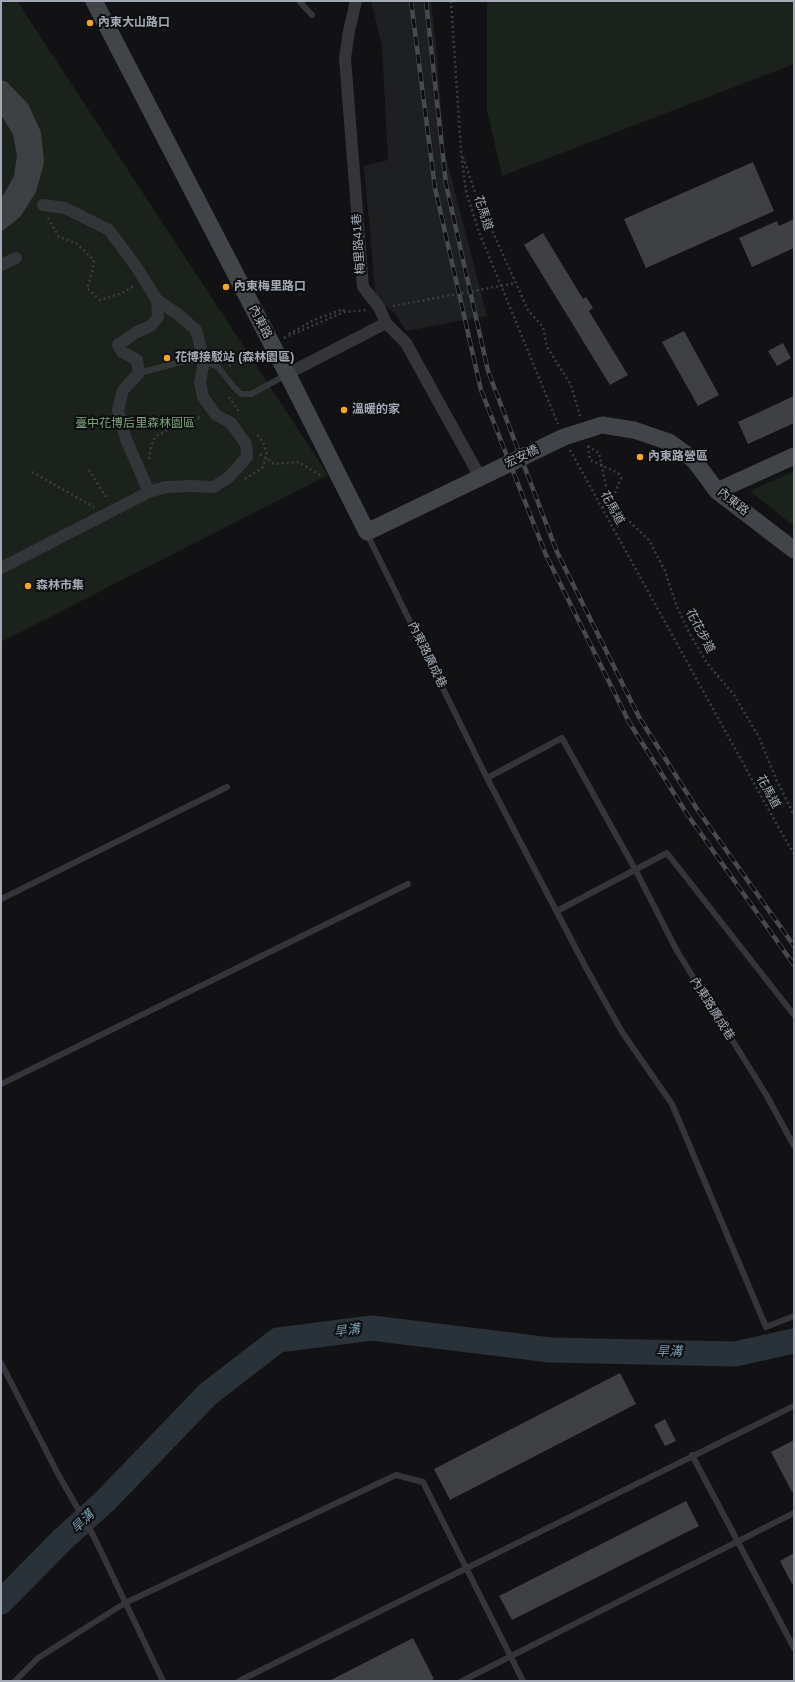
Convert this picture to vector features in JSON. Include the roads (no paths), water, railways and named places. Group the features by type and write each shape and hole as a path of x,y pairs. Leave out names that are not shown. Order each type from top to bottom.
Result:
{"street":[{"name":"內東路","path":"94,1 288,374 367,532"},
{"name":"梅里路41巷","path":"356,1 345,58 363,287 379,307 386,323 406,343 480,477"},
{"path":"1,568 149,492 166,487 214,487 229,478 247,457 246,444 231,423 216,415 203,397 200,382 204,361 196,330 179,315 157,300 109,230 65,208 43,205"},
{"path":"1,265 16,258"},
{"path":"149,492 126,439 118,410 123,390 139,373 137,360 122,352 118,345 135,333 152,325 158,317 157,300"},
{"path":"288,374 386,323"},
{"name":"內東路","path":"564,437 602,425 634,430 669,442 694,460 717,491 794,550"},
{"name":"宏安橋","path":"480,477 564,437"},
{"path":"717,491 794,456"},
{"path":"367,532 480,477"}],"lane":[{"path":"300,1 312,15"},
{"path":"139,373 185,361 204,361 218,367 241,394 251,394 288,374"},
{"name":"內東路廣成巷","path":"367,532 487,778 557,912 622,1032 672,1104 766,1327 794,1316"},
{"name":"內東路廣成巷","path":"487,778 562,738 636,870 677,951 766,1096 794,1146"},
{"path":"1,899 227,786"},
{"path":"557,912 667,853 794,1016"},
{"path":"1,1084 408,884"},
{"path":"1,1363 58,1474 93,1536 163,1681"},
{"path":"240,1681 692,1455 794,1406"},
{"path":"692,1455 794,1648"},
{"path":"15,1681 38,1658 125,1602 396,1475 423,1482 523,1681"},
{"path":"462,1681 794,1513"}],"waterway":[{"name":"旱溝","path":"1,1602 61,1541 106,1500 208,1394 278,1340 372,1328 550,1350 735,1354 794,1341"}],"railway":[{"path":"411,1 435,188 481,390 546,555 629,722 687,814 794,965"},
{"path":"426,1 446,184 488,371 557,552 639,717 697,809 794,946"}],"place":[{"name":"內東大山路口","path":"90,23"},
{"name":"內東梅里路口","path":"226,287"},
{"name":"花博接駁站 (森林園區)","path":"167,358"},
{"name":"溫暖的家","path":"344,410"},
{"name":"內東路營區","path":"640,457"},
{"name":"森林市集","path":"28,586"}],"park label":[{"name":"臺中花博后里森林園區","path":"135,424"}]}
